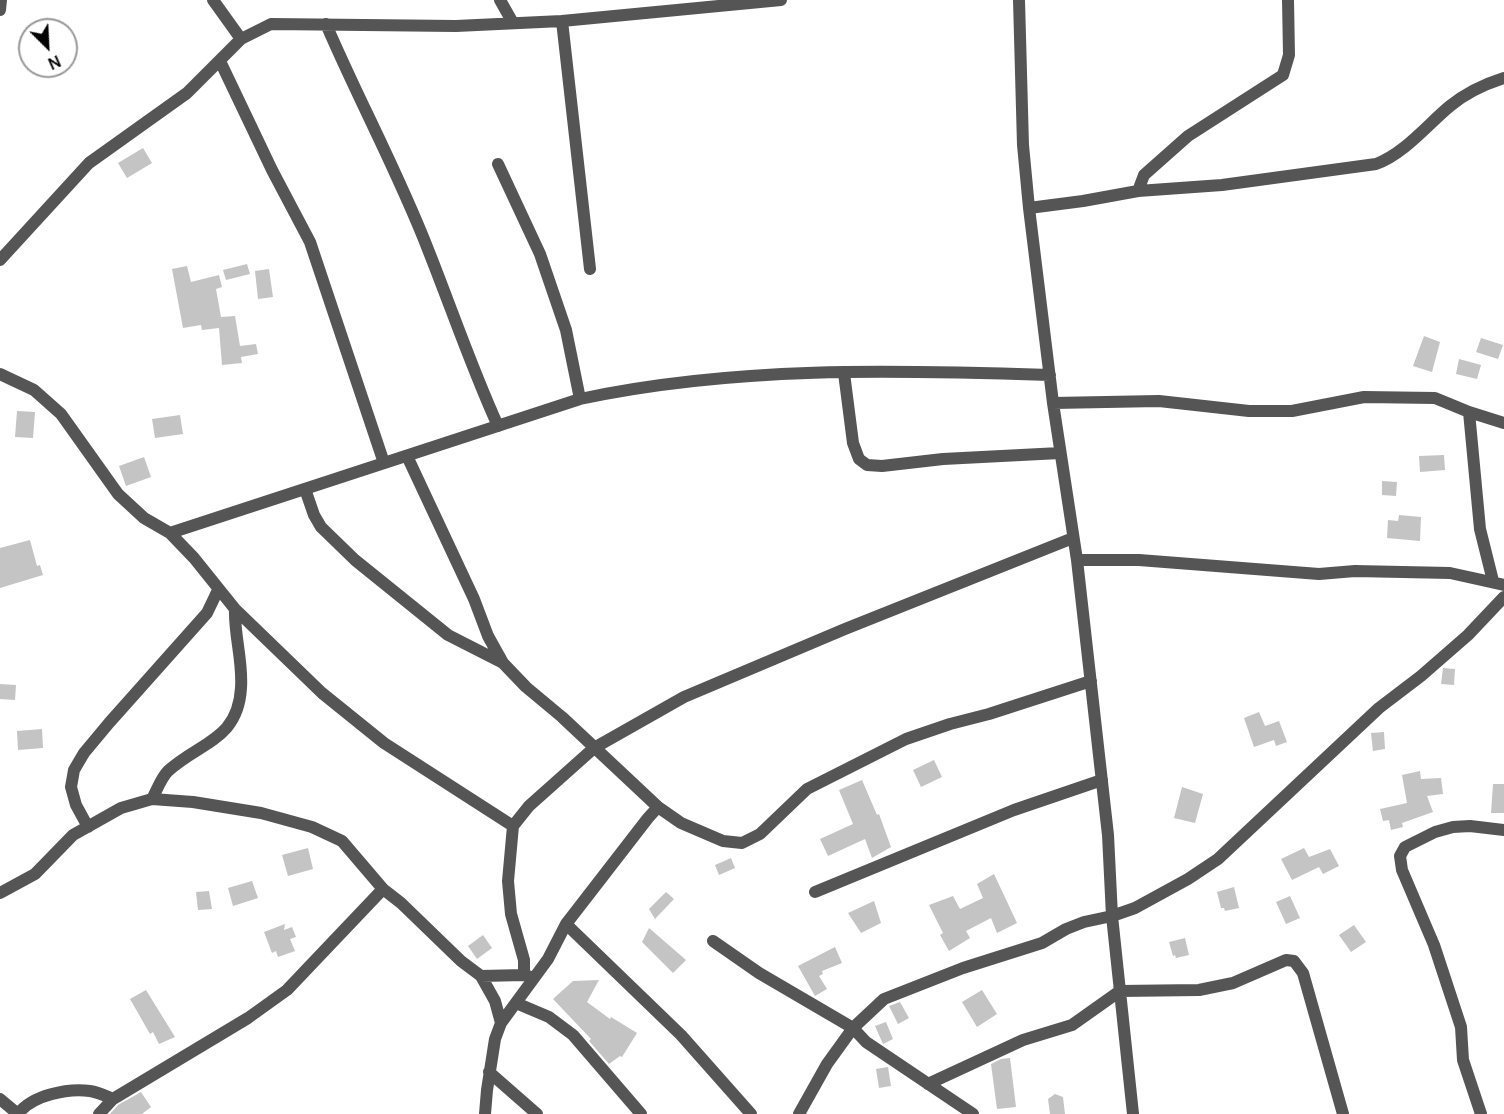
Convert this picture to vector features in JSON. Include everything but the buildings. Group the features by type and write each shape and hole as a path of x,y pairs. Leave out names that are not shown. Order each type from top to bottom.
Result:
{"street":[{"path":"0,10 1,0"},
{"path":"213,0 241,39"},
{"path":"500,0 513,23"},
{"path":"2,252 89,163 187,93 241,39 271,24 456,26 562,21 781,0"},
{"path":"1019,0 1023,145 1029,208 1053,403 1077,560 1091,681 1133,1114"},
{"path":"1138,190 1144,175 1188,136 1283,75 1289,55 1287,0"},
{"path":"562,21 590,269"},
{"path":"326,24 429,252 464,346 498,426"},
{"path":"220,62 310,242 384,463"},
{"path":"1029,208 1083,201 1138,190 1222,185 1377,164 1391,157 1452,104 1484,85 1504,78"},
{"path":"498,164 540,254 566,330 580,399"},
{"path":"170,534 580,399 633,388 736,376 903,370 1050,375"},
{"path":"844,373 853,443 859,459 867,465 882,466 943,459 1060,453"},
{"path":"0,374 34,390 61,414 118,494 144,518 170,534 194,558 235,609 322,693 384,742 513,826"},
{"path":"1053,403 1160,401 1249,411 1292,411 1364,397 1435,398 1504,423"},
{"path":"1469,412 1479,529 1498,583"},
{"path":"406,456 474,599 488,636 503,663 526,687 562,717 658,807 681,823 723,841 742,843 760,834 807,789 906,739 1091,681"},
{"path":"305,489 321,527 356,560 448,635 503,663"},
{"path":"529,977 511,914 508,881 513,826 529,806 594,748 684,697 845,629 1073,538"},
{"path":"1077,560 1139,560 1319,574 1355,571 1450,573 1498,583"},
{"path":"88,826 76,805 71,787 74,770 84,753 109,723 207,613 218,590"},
{"path":"799,1114 827,1064 853,1028 884,999 963,968 1041,944 1083,922 1135,908 1188,879 1218,859 1379,708 1421,676 1468,635 1504,597"},
{"path":"152,799 166,773 221,736 236,715 241,688 234,629 235,609"},
{"path":"816,892 1014,810 1102,780"},
{"path":"0,893 35,874 73,835 121,808 152,799 193,801 261,813 312,827 342,841 383,889 401,903 461,962 481,976 495,1002 501,1023"},
{"path":"485,1114 489,1072 495,1039 501,1023 516,1003 529,977 548,959 566,924 658,807"},
{"path":"1481,1114 1463,1060 1461,1027 1434,945 1402,870 1400,856 1406,847 1435,832 1453,827 1470,826 1504,830"},
{"path":"99,1114 113,1099 238,1024 287,990 383,889"},
{"path":"566,924 681,1035 751,1114"},
{"path":"713,941 759,973 853,1028 866,1042 973,1114"},
{"path":"928,1084 1023,1040 1072,1025 1120,991 1199,990 1233,983 1286,960 1294,961 1303,973 1342,1114"},
{"path":"481,976 529,977"},
{"path":"516,1003 549,1017 573,1035 641,1114"},
{"path":"489,1072 537,1114"},
{"path":"0,1099 18,1114 30,1102 56,1094 91,1091 113,1099"}]}
